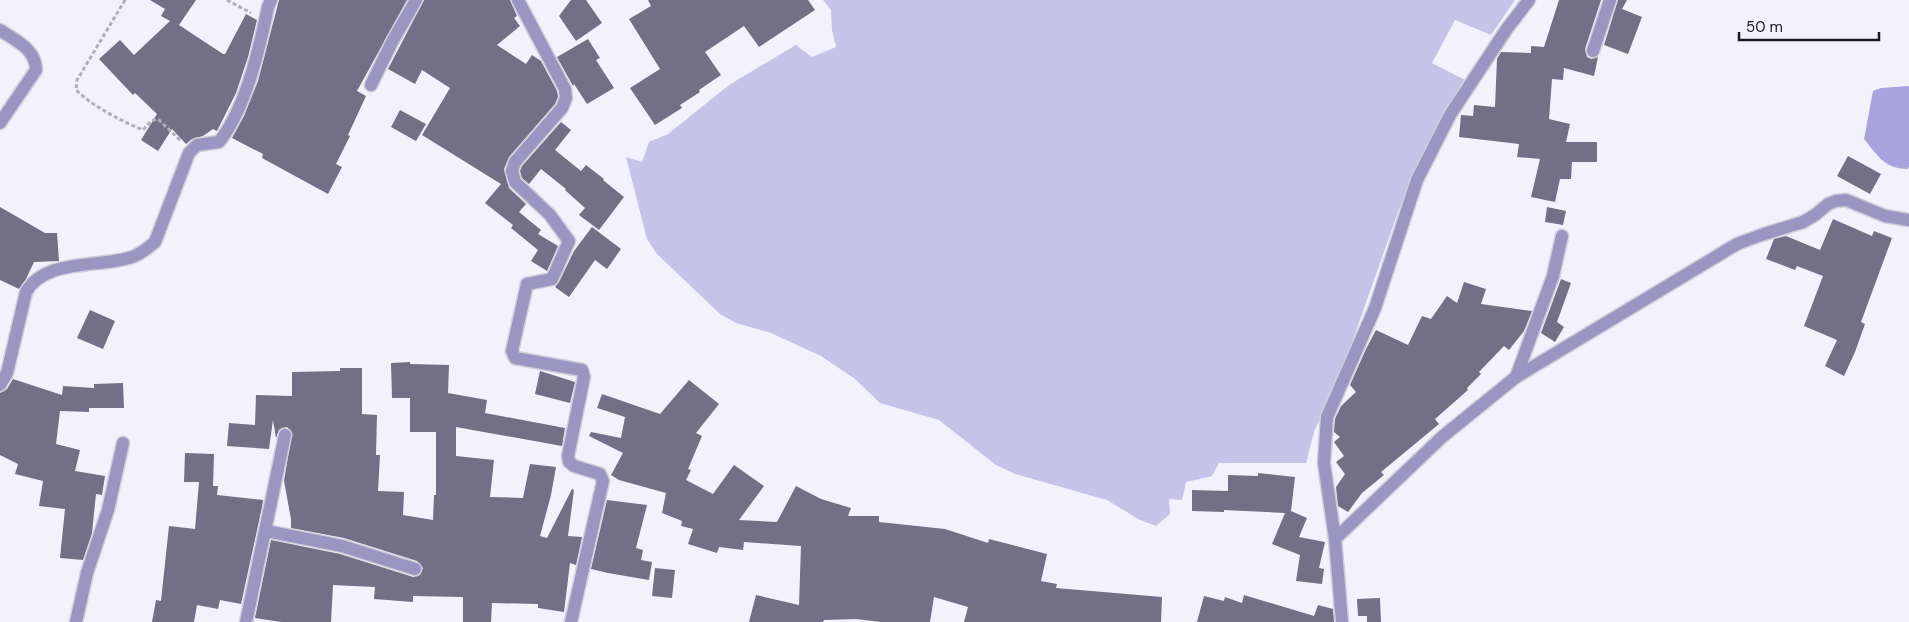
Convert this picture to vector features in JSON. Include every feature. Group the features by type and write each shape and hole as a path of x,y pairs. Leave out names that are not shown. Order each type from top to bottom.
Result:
{"street":[{"path":"0,385 7,373 26,292 31,283 40,275 53,271 131,257 150,247 155,242 189,153 197,145 219,142 226,133 257,58 268,7 272,0"},
{"path":"371,85 392,42 416,0"},
{"path":"518,0 565,89 566,98 562,108 515,162 512,171 515,182 550,215 569,241 552,279 527,284 512,355 515,358 582,370 584,377 568,456 569,462 574,466 600,474 603,481 571,622"},
{"path":"1342,622 1324,463 1327,417 1375,308 1417,180 1450,114 1506,30 1529,0"},
{"path":"1593,51 1610,0"},
{"path":"0,30 32,53 36,61 36,70 0,123"},
{"path":"1334,539 1442,437 1516,377 1738,244 1803,222 1815,216 1828,204 1836,201 1846,200 1885,216 1909,220"},
{"path":"1516,377 1553,276 1562,236"},
{"path":"246,622 285,435"},
{"path":"76,622 87,572 108,510 123,443"},
{"path":"266,531 342,546 415,569"}],"path":[{"path":"125,0 77,80 76,90 100,108 143,130 152,121 158,119 182,142 189,153"},
{"path":"227,0 265,20"}],"shaded area":[{"path":"823,0 1515,0 1491,35 1455,20 1432,63 1467,81 1399,209 1342,371 1314,432 1306,463 1219,463 1212,476 1186,482 1182,500 1169,499 1170,514 1156,526 1140,520 1107,500 1015,474 996,465 939,420 880,403 855,379 821,356 771,333 736,323 720,314 657,254 647,239 626,157 642,162 649,142 668,134 729,85 796,45 812,57 836,47 832,30 831,10"},
{"path":"1909,86 1909,167 1907,169 1893,166 1882,160 1864,139 1873,91 1881,88"}],"building":[{"path":"150,0 196,0 179,25 223,54 225,54 246,14 257,20 248,57 236,93 217,131 213,129 186,144 172,129 158,151 141,140 157,114 135,93 133,95 99,59 120,40 134,55 170,21 161,16 165,9"},
{"path":"279,0 407,0 357,91 366,96 348,135 350,136 336,164 342,167 328,194 262,158 263,154 232,138 244,116 258,81"},
{"path":"424,0 510,0 517,16 514,18 520,26 497,45 526,64 532,55 541,61 557,91 558,97 555,104 509,157 504,169 509,188 526,204 519,212 541,230 538,234 558,246 547,271 531,261 538,250 511,228 513,225 485,203 501,184 422,135 450,88 422,70 415,84 388,69"},
{"path":"571,0 586,0 602,23 576,41 559,16"},
{"path":"648,0 808,0 815,10 759,47 744,26 705,52 721,75 680,105 682,108 655,125 630,88 660,69 629,19 651,6"},
{"path":"1559,0 1601,0 1585,49 1587,57 1591,59 1598,57 1594,76 1564,68 1563,80 1552,79 1549,119 1570,124 1566,142 1597,142 1597,162 1572,162 1571,179 1560,179 1555,202 1531,197 1540,159 1517,157 1519,144 1459,137 1461,115 1473,116 1474,105 1495,107 1497,59 1501,52 1531,53 1531,46 1544,47"},
{"path":"1618,0 1627,0 1622,9 1642,17 1628,54 1604,45"},
{"path":"588,39 600,58 596,60 614,88 587,104 574,84 573,86 557,57"},
{"path":"400,110 426,124 416,141 391,127"},
{"path":"561,122 571,130 555,150 581,171 586,165 624,197 599,230 579,215 585,208 566,189 541,169 529,184 522,178 520,171 522,166"},
{"path":"1848,156 1881,174 1870,194 1837,176"},
{"path":"0,207 45,233 57,233 59,261 34,262 19,289 0,280"},
{"path":"1547,207 1566,211 1563,225 1545,222"},
{"path":"1833,219 1872,236 1874,231 1892,238 1861,322 1865,324 1844,376 1825,366 1837,340 1804,326 1823,276 1797,266 1795,270 1766,259 1774,239 1786,236 1820,250"},
{"path":"592,227 621,249 607,269 595,260 569,297 555,287 574,251"},
{"path":"1561,279 1571,283 1557,322 1564,327 1555,342 1541,333"},
{"path":"1464,282 1486,289 1481,304 1532,311 1524,331 1509,350 1504,346 1479,372 1481,374 1467,388 1468,390 1435,419 1439,424 1381,472 1384,475 1362,493 1348,512 1338,506 1336,487 1345,474 1336,462 1344,456 1334,442 1340,437 1334,432 1335,419 1341,406 1356,392 1350,385 1366,349 1376,330 1408,345 1422,316 1431,319 1447,296 1457,303"},
{"path":"90,310 115,321 103,349 77,338"},
{"path":"410,362 410,364 449,365 448,393 487,400 485,413 565,428 562,446 456,427 456,456 494,460 490,497 523,498 530,464 556,467 540,536 547,538 572,489 574,490 568,536 582,537 576,565 570,563 564,612 538,608 538,604 492,603 491,622 463,622 463,597 413,596 413,602 374,599 375,587 333,585 331,622 281,622 255,618 271,540 340,554 413,577 420,575 423,568 417,561 344,538 291,528 284,481 292,432 287,427 282,428 279,430 276,438 273,420 269,449 227,446 229,423 255,425 256,395 292,396 292,372 340,371 340,368 362,368 362,414 377,415 376,455 380,455 378,491 404,492 403,515 433,520 434,495 436,495 436,432 410,432 410,398 392,398 391,363"},
{"path":"540,371 575,382 570,403 535,394"},
{"path":"13,379 62,395 63,386 94,388 94,384 123,383 124,408 89,408 89,412 60,411 56,444 80,450 75,471 105,476 102,495 96,494 92,533 83,560 60,558 65,509 39,506 43,481 15,474 18,464 0,455 0,393 7,389"},
{"path":"689,380 719,404 696,433 702,436 688,469 691,470 686,480 713,494 734,465 764,486 739,520 777,522 796,486 821,499 851,508 848,516 879,516 879,522 945,529 988,543 989,539 1047,554 1041,581 1057,584 1056,588 1162,597 1161,622 964,622 968,607 934,597 930,622 881,622 856,619 824,620 823,622 749,622 756,595 799,605 801,546 744,542 743,550 719,547 717,553 688,544 693,529 681,526 682,521 662,513 666,493 619,480 611,475 623,453 589,436 591,432 621,438 625,417 597,408 602,394 660,414"},
{"path":"185,453 214,454 213,486 218,486 217,495 263,500 262,507 241,604 220,600 218,609 197,605 194,622 152,622 156,600 161,601 169,526 195,529 199,482 184,482"},
{"path":"1258,473 1295,477 1291,511 1307,518 1299,537 1325,542 1319,568 1324,569 1322,584 1296,581 1300,555 1272,544 1285,513 1224,510 1224,512 1192,511 1192,490 1228,491 1228,475 1258,476"},
{"path":"607,500 647,505 636,548 643,550 641,560 652,562 649,580 591,569"},
{"path":"655,568 675,570 672,598 652,596"},
{"path":"1244,595 1314,616 1318,605 1333,609 1334,622 1197,622 1204,596 1224,601 1225,597 1242,603"},
{"path":"1380,598 1381,622 1367,622 1367,616 1358,616 1357,599"}]}
